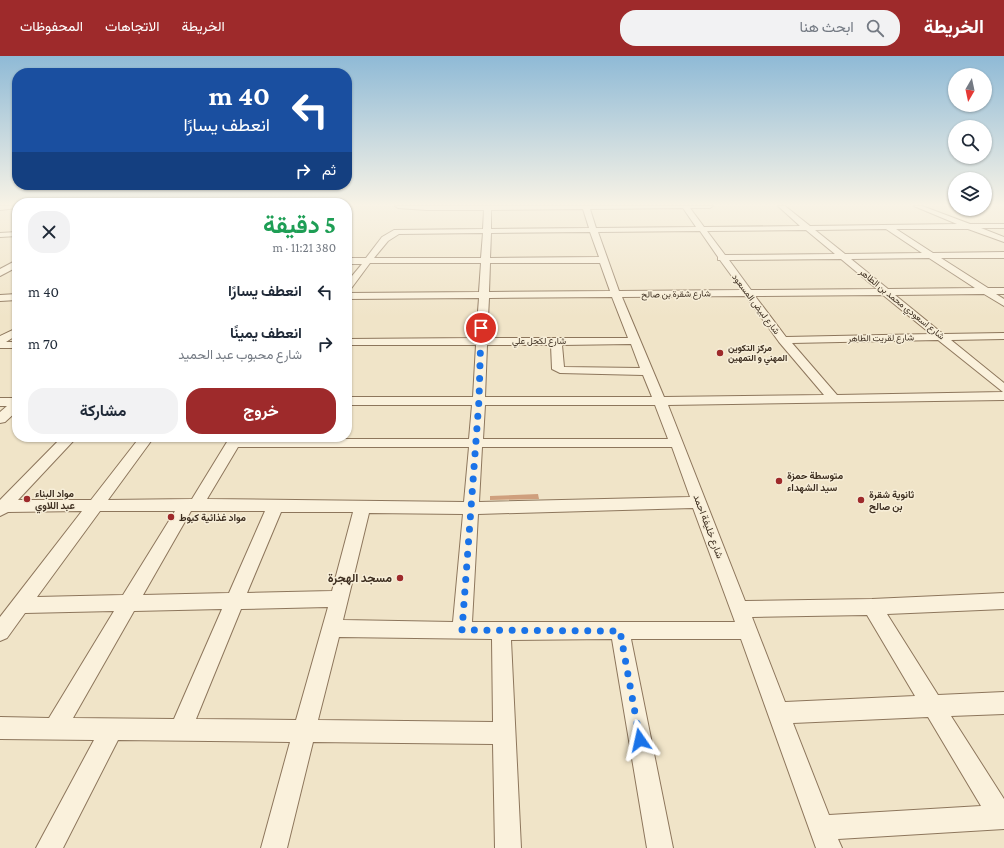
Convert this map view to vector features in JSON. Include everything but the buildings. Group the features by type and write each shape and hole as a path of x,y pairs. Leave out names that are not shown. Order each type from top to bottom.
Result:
{"street":[{"path":"352,281 383,243"},
{"path":"462,630 479,400 480,342 486,243"},
{"name":"شارع خليفة احمد","path":"598,243 634,341 677,443 825,838"},
{"name":"شارع لبيض المسعود","path":"711,243 783,340 832,398"},
{"name":"شارع اسعودي محمد بن الطاهر","path":"828,243 1004,389"},
{"path":"911,243 1004,303"},
{"path":"721,258 1004,255"},
{"path":"352,261 605,260"},
{"path":"0,262 12,263"},
{"path":"0,273 12,266"},
{"name":"شارع شقرة بن صالح","path":"352,296 1004,291"},
{"path":"0,298 12,297"},
{"path":"0,341 12,334"},
{"name":"شارع لقريت الطاهر","path":"783,340 1004,336"},
{"path":"556,341 558,369 560,370 647,372"},
{"name":"شارع لكحل علي","path":"352,342 634,341"},
{"path":"0,346 12,345"},
{"path":"352,401 660,401 1004,396"},
{"path":"0,402 12,403"},
{"path":"0,419 12,408"},
{"path":"1,507 65,442"},
{"path":"0,632 143,442"},
{"path":"55,728 128,604 191,505 234,442"},
{"path":"352,442 475,444 677,443"},
{"path":"1,507 191,505 275,507 470,507 699,502"},
{"path":"274,848 362,506"},
{"path":"180,730 275,507"},
{"path":"19,605 339,599"},
{"path":"740,609 872,607 1004,601"},
{"path":"825,838 1003,817 872,607"},
{"path":"331,628 501,631 748,630"},
{"path":"501,631 503,733 508,848"},
{"path":"620,631 660,848"},
{"path":"777,713 1004,703"},
{"path":"0,728 503,733"},
{"path":"49,848 112,729"}],"place":[{"name":"مركز التكوين المهني و التمهين","path":"720,353"},
{"name":"متوسطة حمزة سيد الشهداء","path":"779,481"},
{"name":"مواد البناء عبد اللاوي","path":"27,499"},
{"name":"ثانوية شقرة بن صالح","path":"861,500"},
{"name":"مواد غذائية كبوط","path":"171,517"},
{"name":"مسجد الهجرة","path":"400,578"}],"route":[{"path":"481,328 479,400 462,630 620,631 640,740"}]}
